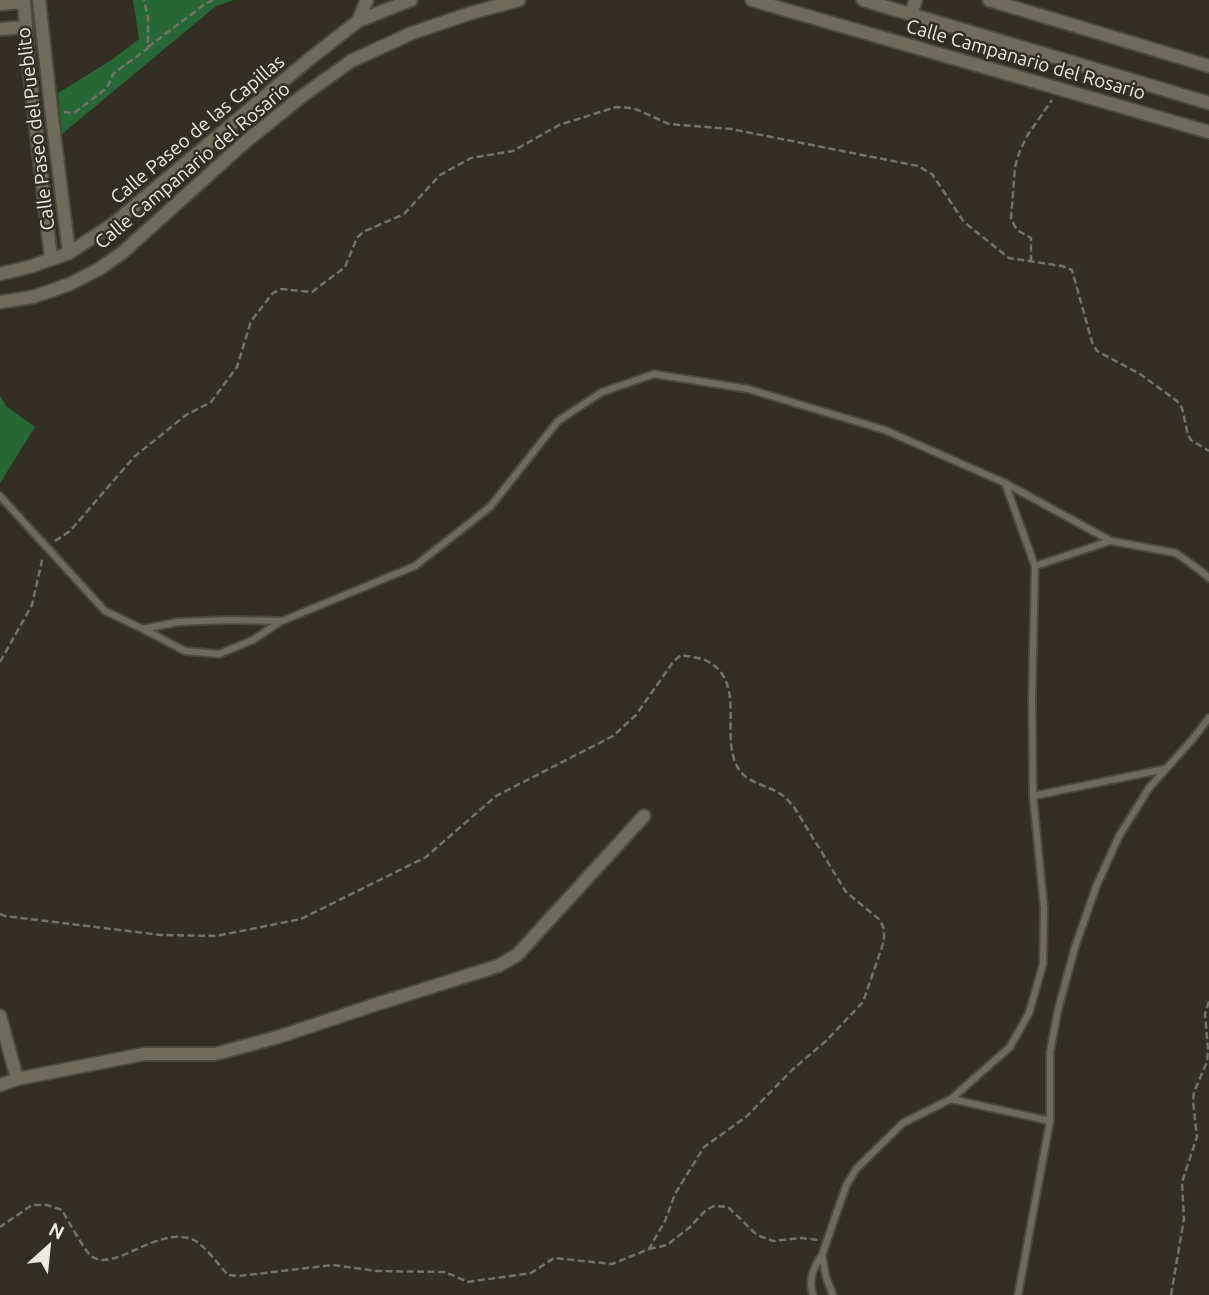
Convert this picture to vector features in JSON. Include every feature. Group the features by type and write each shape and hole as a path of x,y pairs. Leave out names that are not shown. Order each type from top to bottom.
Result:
{"street":[{"name":"Calle Paseo del Pueblito","path":"39,0 69,253"},
{"path":"358,21 367,0"},
{"name":"Calle Paseo de las Capillas","path":"0,274 69,253 113,224 358,21 411,0"},
{"name":"Calle Campanario del Rosario","path":"0,302 33,297 70,284 99,269 122,253 244,143 351,61 412,33 519,0"},
{"name":"Calle Campanario del Rosario","path":"752,0 1209,132"},
{"path":"863,0 1209,103"},
{"path":"911,13 916,0"},
{"path":"989,0 1209,66"},
{"name":"Calle Paseo del Pueblito","path":"24,1 51,258"},
{"path":"0,4 24,1"},
{"path":"0,29 26,27"},
{"path":"29,68 47,66"},
{"path":"0,1085 17,1079 144,1054 215,1054 278,1037 498,966 517,955 644,816"},
{"path":"0,1016 17,1079"}],"lane":[{"path":"0,496 105,611 185,651 219,654 253,639 282,621 415,566 490,507 558,421 602,392 654,374 748,389 885,430 1005,483 1111,541 1175,554 1209,578"},
{"path":"813,1295 810,1286 813,1268 822,1255 846,1186 856,1169 903,1123 951,1099 1010,1047 1028,1013 1043,964 1044,908 1033,796 1035,566 1005,483"},
{"path":"1035,566 1111,541"},
{"path":"143,629 178,622 282,621"},
{"path":"1018,1295 1050,1121 1050,1052 1075,947 1096,887 1119,836 1149,788 1209,718"},
{"path":"1033,796 1166,769"},
{"path":"951,1099 1050,1121"},
{"path":"822,1255 833,1295"}],"path":[{"path":"144,0 148,18 148,48"},
{"path":"52,117 65,111 74,113 107,88 113,74 213,0"},
{"path":"1031,262 1031,239 1017,230 1011,219 1015,167 1027,136 1059,89"},
{"path":"0,662 32,605 46,546 70,531 134,457 186,415 211,402 237,367 251,321 273,293 281,289 312,292 345,267 363,232 404,214 439,175 471,158 513,151 559,125 617,107 633,108 669,124 730,129 918,166 932,174 964,222 1009,258 1072,270 1092,342 1097,351 1140,374 1177,401 1182,408 1191,440 1209,451"},
{"path":"0,914 161,935 216,936 301,919 426,857 496,796 613,736 636,715 673,662 681,655 705,659 718,668 729,687 732,754 740,771 784,796 794,807 846,892 880,920 884,929 884,941 863,1002 746,1117 704,1147 675,1194 665,1221 649,1249"},
{"path":"1171,1295 1184,1219 1182,1182 1197,1137 1194,1092 1207,1062 1205,1014 1209,1001"},
{"path":"0,1227 33,1205 47,1206 62,1210 90,1256 100,1260 115,1259 152,1241 180,1236 197,1241 228,1275 333,1265 377,1271 444,1272 468,1282 531,1273 554,1258 612,1264 667,1245 714,1206 728,1207 757,1235 773,1241 802,1238 827,1242"}],"green space":[{"path":"133,0 234,0 216,6 62,134 58,93 113,59 139,39"},
{"path":"0,396 6,406 35,427 0,483"}]}
